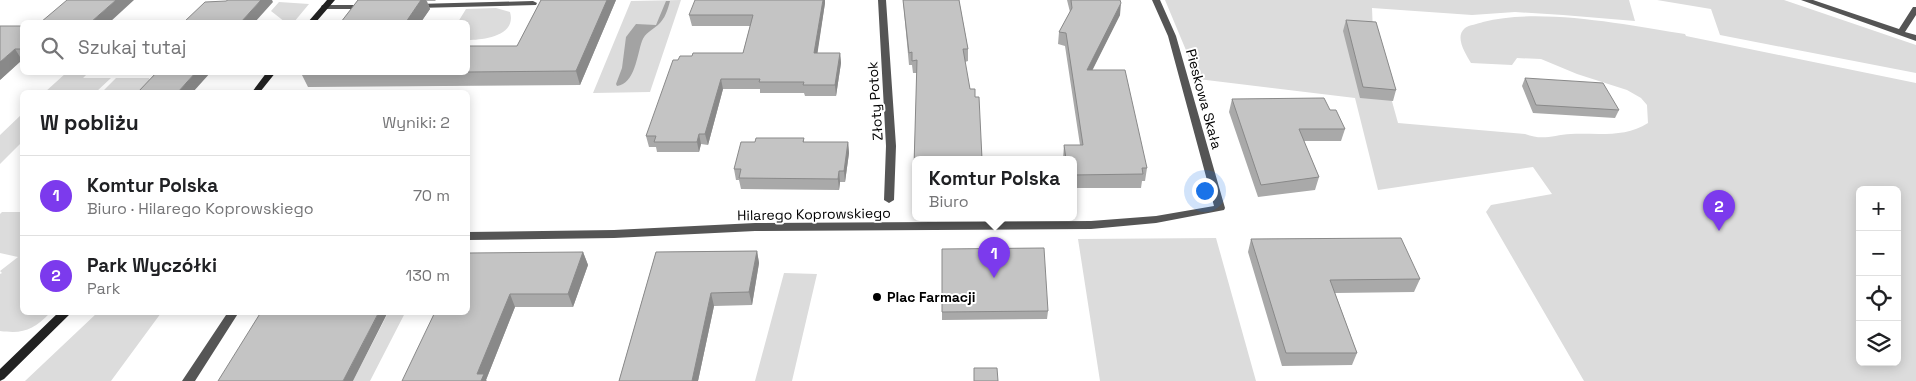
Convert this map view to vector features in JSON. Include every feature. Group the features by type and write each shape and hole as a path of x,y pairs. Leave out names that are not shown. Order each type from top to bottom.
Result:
{"street":[{"name":"Złoty Potok","path":"882,0 892,146 889,200"},
{"name":"Pieskowa Skała","path":"1156,0 1172,36 1220,208"},
{"path":"1805,0 1916,38"},
{"path":"314,20 328,3 374,6"},
{"path":"412,6 533,3"},
{"path":"1900,32 1916,9"},
{"path":"258,90 270,75"},
{"name":"Hilarego Koprowskiego","path":"470,236 614,234 755,227 1091,225 1142,222 1184,216 1220,208"},
{"path":"0,376 64,315"},
{"path":"188,381 232,315"}],"shaded area":[{"path":"681,0 650,92 593,93 631,1"},
{"path":"1165,0 1629,0 1635,21 1515,12 1472,15 1372,8 1373,33 1398,123 1543,137 1571,134 1621,133 1639,128 1648,123 1647,105 1641,98 1627,90 1577,74 1541,59 1517,58 1512,65 1471,63 1461,41 1462,32 1465,28 1483,22 1530,16 1584,19 1685,34 1686,36 1916,83 1916,381 1584,381 1486,212 1491,205 1552,194 1533,167 1378,190 1355,98 1198,79"},
{"path":"1657,0 1784,0 1916,45 1916,73 1720,35 1711,9"},
{"path":"666,1 670,1 666,14 660,23 643,38 632,75 623,84 617,86 622,68 626,37 636,24 656,25"},
{"path":"279,2 309,4 296,20 282,20 271,11"},
{"path":"496,8 510,12 511,20 504,31 497,35 470,40 470,20 459,20 466,9"},
{"path":"64,75 86,75 83,78 111,78 98,90 47,90"},
{"path":"116,78 149,78 150,80 140,90 104,90"},
{"path":"20,116 20,144 0,164 0,135"},
{"path":"2,212 20,212 20,315 48,315 28,330 16,332 0,331 0,274 2,273 0,271 18,257 0,253 0,214"},
{"path":"1216,238 1256,381 1100,381 1078,239"},
{"path":"784,273 817,274 792,381 755,381"},
{"path":"95,315 160,315 111,381 25,381"},
{"path":"387,315 404,315 370,381 353,381"}],"building":[{"path":"67,0 116,0 93,20 43,20"},
{"path":"261,0 243,20 186,20 205,2"},
{"path":"358,0 421,0 407,20 343,20"},
{"path":"541,0 607,0 576,71 470,72 470,46 517,46"},
{"path":"695,0 823,0 814,53 840,53 835,85 803,85 804,82 759,82 760,79 721,79 705,134 699,134 697,142 654,142 656,136 646,136 673,60 678,60 680,56 692,56 693,53 743,53 753,15 689,15"},
{"path":"903,0 959,0 968,49 963,49 970,89 975,89 975,97 979,97 982,156 914,156 917,60 912,61 912,52 909,53"},
{"path":"1071,0 1120,0 1121,3 1087,70 1125,70 1147,168 1142,168 1143,174 1077,175 1077,156 1066,156 1064,145 1083,145 1066,33 1059,32 1072,8"},
{"path":"1346,20 1376,22 1396,90 1363,87"},
{"path":"0,26 20,26 20,49 15,49 0,62"},
{"path":"154,75 193,75 180,90 140,90"},
{"path":"1525,78 1603,83 1619,110 1536,105"},
{"path":"1324,98 1330,110 1336,110 1345,129 1299,129 1319,177 1261,185 1232,99"},
{"path":"756,138 804,138 803,142 848,142 844,171 839,171 838,179 739,178 741,169 734,169 741,142 755,142"},
{"path":"1401,238 1420,279 1330,280 1357,353 1286,353 1251,239"},
{"path":"1044,248 1048,311 942,312 942,249"},
{"path":"757,251 749,292 711,293 692,381 619,381 656,252"},
{"path":"583,252 568,294 510,294 477,374 484,374 481,381 402,381 434,315 470,315 470,253"},
{"path":"259,315 377,315 343,381 218,381"},
{"path":"974,368 997,368 998,381 974,381"}],"place":[{"name":"Park Wyczółki","path":"1719,231"},
{"name":"Komtur Polska","path":"994,278"},
{"name":"Plac Farmacji","path":"877,297"}]}
